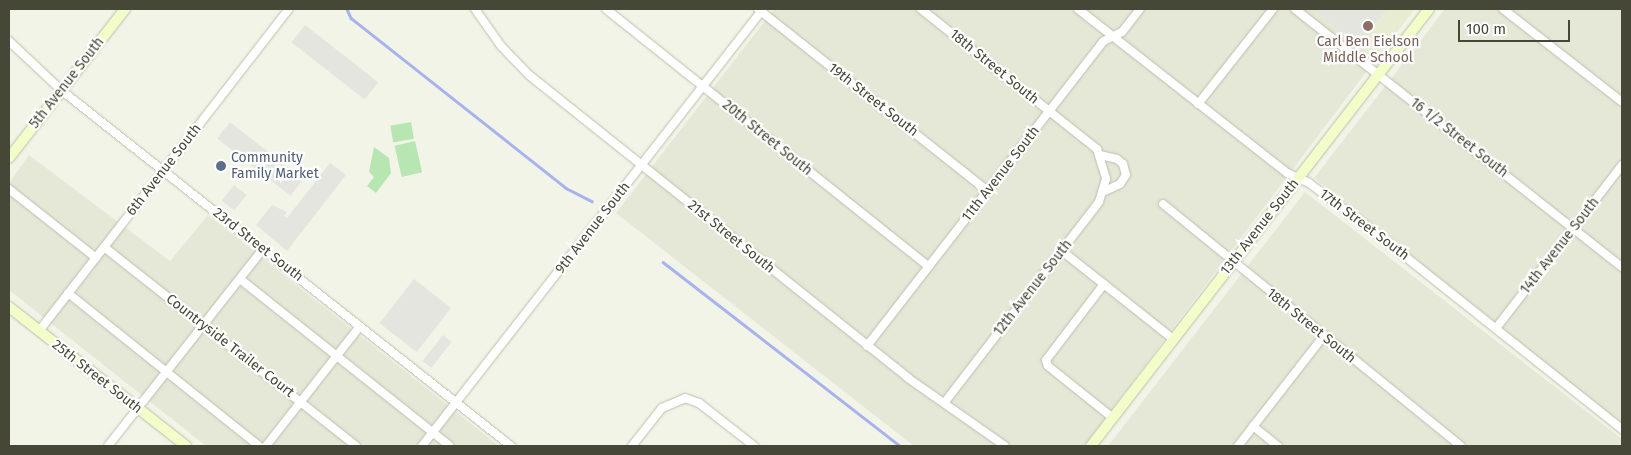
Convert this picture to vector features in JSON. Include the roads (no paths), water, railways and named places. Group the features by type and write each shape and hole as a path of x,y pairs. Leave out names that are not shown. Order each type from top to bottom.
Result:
{"main road":[{"name":"5th Avenue South","path":"9,158 125,9"},
{"name":"13th Avenue South","path":"1091,446 1429,9"},
{"name":"25th Street South","path":"9,307 186,446"}],"street":[{"name":"6th Avenue South","path":"39,331 289,9"},
{"name":"21st Street South","path":"475,9 501,46 530,76 867,346 1005,446"},
{"name":"20th Street South","path":"606,9 929,267"},
{"name":"18th Street South","path":"921,9 1049,111 1100,155"},
{"name":"17th Street South","path":"1078,9 1286,173 1298,178 1368,227 1498,328 1622,429"},
{"name":"11th Avenue South","path":"867,346 1104,41 1122,32 1140,9"},
{"path":"1198,104 1273,9"},
{"name":"16 1/2 Street South","path":"1296,9 1622,267"},
{"path":"1503,9 1622,102"},
{"name":"9th Avenue South","path":"422,446 761,10"},
{"name":"19th Street South","path":"761,10 988,191"},
{"name":"23rd Street South","path":"9,41 62,90 456,402 501,443 511,446"},
{"path":"1100,155 1104,168 1105,191"},
{"name":"12th Avenue South","path":"945,402 1062,251 1105,191 1120,184 1126,175 1123,164 1117,159 1100,155"},
{"name":"14th Avenue South","path":"1498,328 1622,165"},
{"path":"9,189 96,258"},
{"name":"18th Street South","path":"1163,204 1224,252 1232,263 1323,337 1461,446"},
{"name":"Countryside Trailer Court","path":"104,247 356,446"},
{"path":"108,446 263,249"},
{"path":"1062,251 1173,339"},
{"path":"240,279 450,446"},
{"path":"1104,284 1046,360 1048,366 1112,418"},
{"path":"68,293 259,446"},
{"path":"266,446 360,326"},
{"path":"1238,446 1323,337"},
{"path":"632,446 662,408 685,398 699,403 754,446"},
{"path":"1254,426 1278,446"}],"waterway":[{"path":"347,9 351,18 566,188 592,201"},
{"path":"663,262 900,446"}],"place":[{"name":"Carl Ben Eielson Middle School","path":"1368,26"},
{"name":"Community Family Market","path":"221,166"}]}
